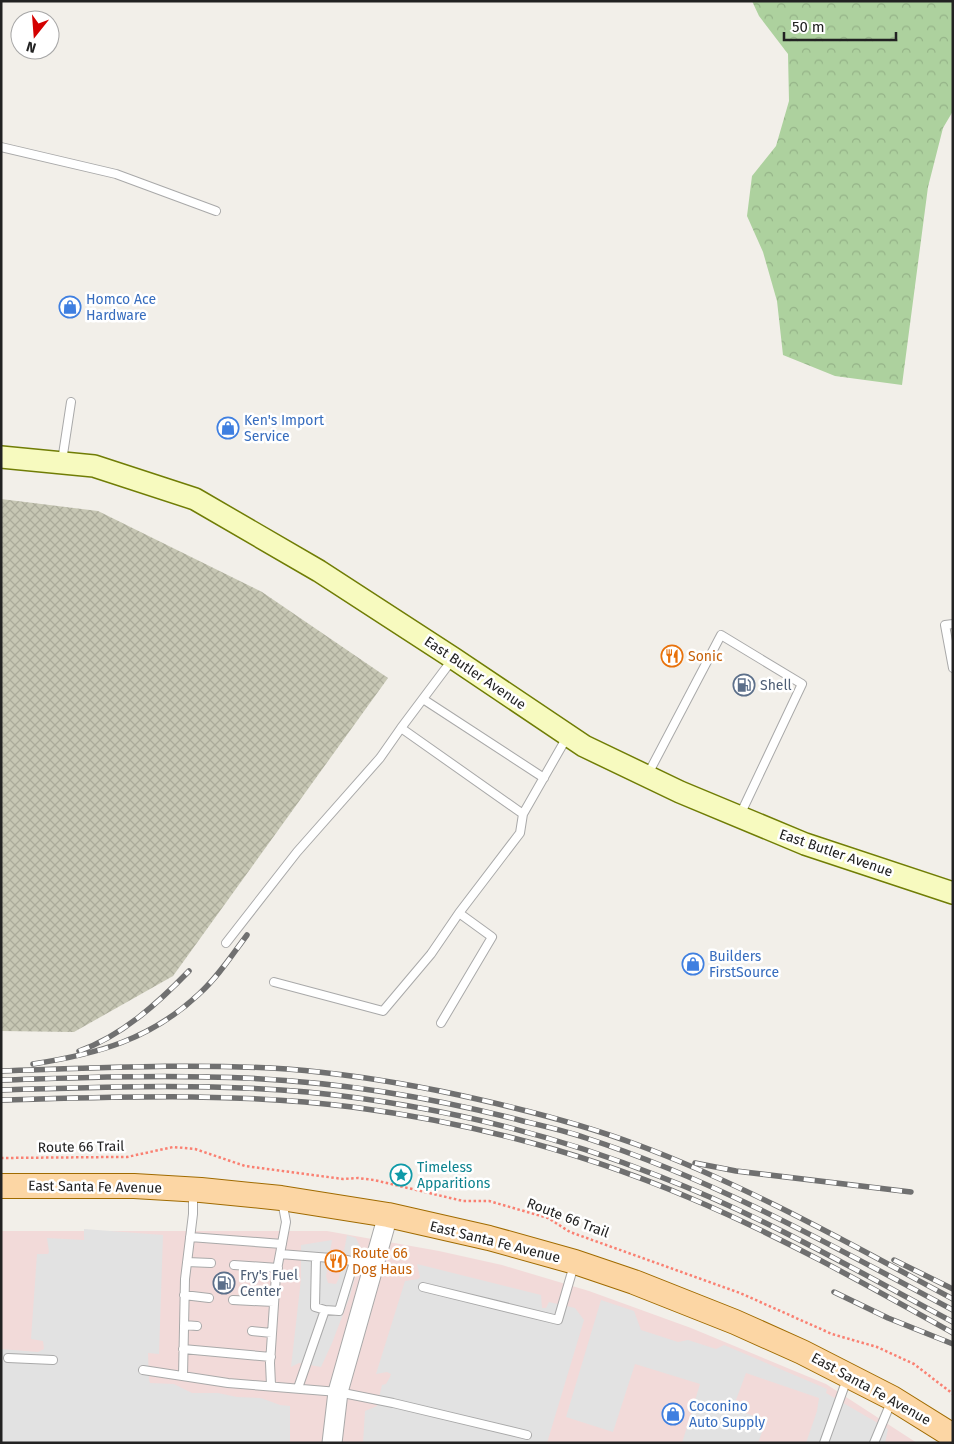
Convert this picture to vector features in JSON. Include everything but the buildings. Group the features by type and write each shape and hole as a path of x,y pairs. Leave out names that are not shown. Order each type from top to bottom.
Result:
{"main road":[{"name":"East Butler Avenue","path":"1,457 94,466 195,499 319,571 584,746 680,792 805,844 953,893"},
{"name":"East Santa Fe Avenue","path":"1,1186 106,1186 193,1190 281,1198 388,1215 489,1238 575,1262 634,1282 735,1322 802,1352 892,1398 953,1436"}],"street":[{"path":"332,1443 338,1392 388,1215"}],"lane":[{"path":"2,150 116,174 216,211"},
{"path":"62,463 72,402"},
{"path":"953,624 945,625 953,668"},
{"path":"647,776 721,635 802,684 739,816"},
{"path":"226,943 297,852 380,758 453,658"},
{"path":"423,699 544,778"},
{"path":"401,728 523,814"},
{"path":"274,982 383,1011 430,954 520,833 523,814 568,735"},
{"path":"441,1023 492,937 459,913"},
{"path":"183,1376 184,1296 193,1190"},
{"path":"271,1385 274,1302 286,1222 281,1198"},
{"path":"190,1237 282,1244"},
{"path":"280,1254 331,1258"},
{"path":"316,1256 315,1307 325,1310 339,1311 354,1262"},
{"path":"342,1259 374,1266"},
{"path":"187,1262 211,1264"},
{"path":"423,1287 558,1320 575,1262"},
{"path":"234,1266 278,1268"},
{"path":"184,1296 209,1298"},
{"path":"233,1300 274,1302"},
{"path":"298,1388 325,1310"},
{"path":"184,1325 197,1326"},
{"path":"252,1331 272,1333"},
{"path":"184,1349 271,1357"},
{"path":"8,1358 53,1360"},
{"path":"143,1370 228,1382 338,1392 394,1403 527,1435"},
{"path":"824,1443 848,1375"},
{"path":"874,1443 892,1398"}],"path":[{"name":"Route 66 Trail","path":"1,1158 127,1157 173,1147 195,1149 245,1166 343,1179 366,1179 463,1201 489,1201 548,1218 570,1232 740,1293 826,1332 877,1347 914,1364 953,1394"}],"shaded area":[{"path":"1,499 98,511 262,592 388,678 173,976 74,1032 1,1031"},
{"path":"84,1229 163,1235 159,1354 148,1353 150,1383 174,1384 192,1393 218,1393 237,1397 261,1398 280,1405 290,1406 290,1443 1,1443 1,1349 38,1352 44,1349 43,1341 31,1339 37,1254 48,1254 47,1238 84,1240"},
{"path":"1,1231 327,1231 439,1251 502,1265 589,1291 691,1328 826,1384 917,1443 1,1443"},
{"path":"347,1235 356,1238 362,1251 350,1296 332,1343 321,1367 299,1363 291,1367 301,1279 301,1245 332,1240 326,1276 328,1283 336,1284 339,1278"},
{"path":"417,1264 541,1295 542,1308 546,1308 549,1302 575,1308 584,1320 547,1443 363,1443 365,1411 377,1406 382,1385 386,1384 391,1374 387,1372 376,1374 405,1281 420,1277"},
{"path":"601,1300 634,1311 641,1330 678,1342 688,1340 716,1349 724,1345 827,1389 826,1393 888,1429 885,1443 806,1443 817,1411 819,1398 746,1373 733,1408 766,1421 758,1443 682,1443 700,1384 635,1364 613,1432 566,1417"}],"green space":[{"path":"752,1 953,1 953,111 943,128 928,187 902,385 835,376 783,355 777,301 763,252 747,216 752,176 776,146 789,101 788,54 759,16"}],"railway":[{"path":"33,1064 101,1050 142,1034 161,1023 180,1010 206,987 247,935"},
{"path":"79,1051 95,1045 125,1028 165,995 189,971"},
{"path":"1,1071 180,1066 287,1069 345,1075 402,1084 515,1108 614,1136 679,1161 759,1197 953,1299"},
{"path":"1,1080 155,1076 287,1080 406,1095 484,1111 578,1135 681,1174 773,1216 953,1310"},
{"path":"1,1090 154,1086 269,1089 352,1097 442,1112 487,1122 575,1146 699,1192 809,1245 953,1322"},
{"path":"1,1100 176,1097 264,1099 308,1102 395,1113 481,1130 608,1166 690,1198 757,1228 856,1279 953,1333"},
{"path":"695,1163 736,1171 911,1192"},
{"path":"894,1260 953,1289"},
{"path":"834,1292 888,1318 953,1344"}],"place":[{"name":"Homco Ace Hardware","path":"70,307"},
{"name":"Ken's Import Service","path":"228,428"},
{"name":"Sonic","path":"672,656"},
{"name":"Shell","path":"744,685"},
{"name":"Builders FirstSource","path":"693,964"},
{"name":"Timeless Apparitions","path":"401,1175"},
{"name":"Route 66 Dog Haus","path":"336,1261"},
{"name":"Fry's Fuel Center","path":"224,1283"},
{"name":"Coconino Auto Supply","path":"673,1414"}]}
